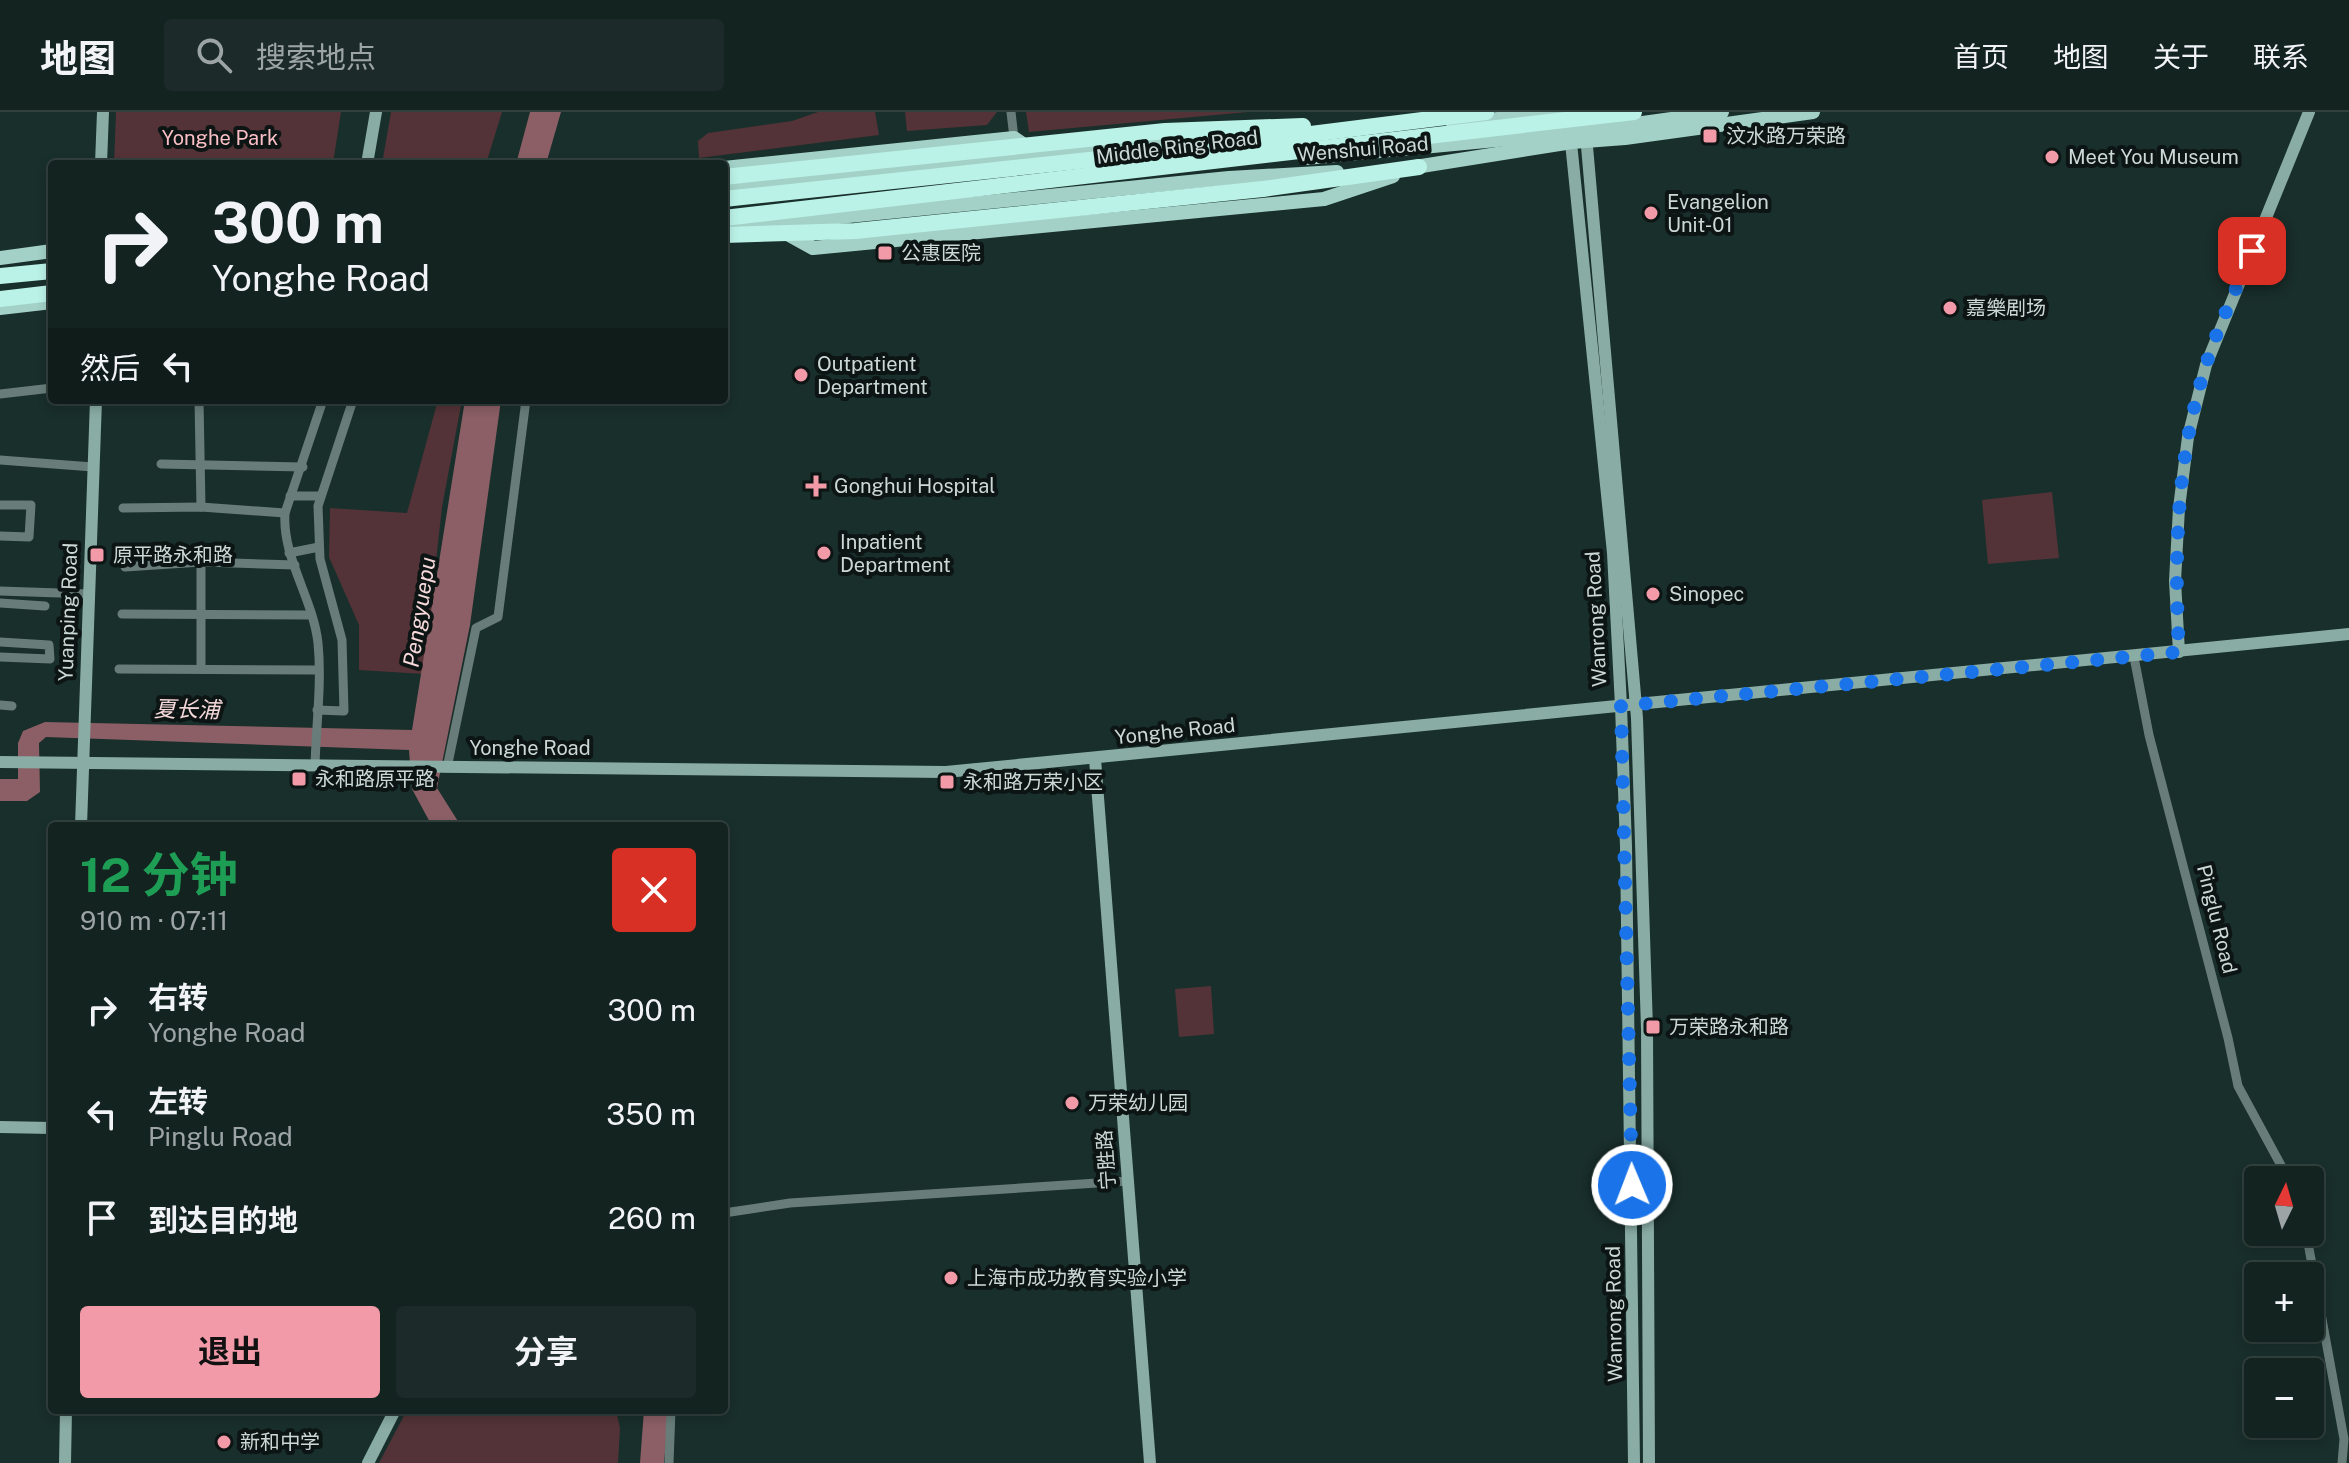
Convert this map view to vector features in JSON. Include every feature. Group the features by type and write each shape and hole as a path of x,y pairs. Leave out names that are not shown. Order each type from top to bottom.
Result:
{"highway":[{"name":"Middle Ring Road","path":"728,202 1486,112"},
{"name":"Middle Ring Road","path":"728,215 1634,112"},
{"path":"728,177 786,176 1165,131 1376,126"},
{"path":"728,235 855,231 1263,189 1419,167"},
{"path":"0,279 48,273"},
{"path":"0,299 48,293"}],"main road":[{"path":"728,202 753,202 1442,119 1560,112"},
{"path":"728,215 949,189 1545,134 1579,137 1722,112"},
{"name":"Wenshui Road","path":"728,229 1178,183 1419,167 1514,153 1579,137 1813,112"},
{"name":"Wenshui Road","path":"728,186 786,176 1356,126 1412,117 1442,119"},
{"path":"1514,153 1545,134"},
{"path":"728,168 1014,138 1036,153"},
{"path":"1391,150 1446,161"},
{"path":"770,224 813,248 1324,199 1419,167"},
{"path":"753,202 786,176"},
{"path":"1178,183 1218,209"},
{"path":"0,258 48,252"},
{"path":"0,292 48,286"},
{"path":"0,308 48,302"}],"street":[{"path":"101,160 103,112"},
{"path":"368,160 376,112"},
{"path":"1011,112 1014,138"},
{"name":"Wanrong Road","path":"1567,112 1579,137 1636,704 1647,1029 1649,1463"},
{"name":"Wanrong Road","path":"1582,112 1579,137 1613,553 1621,706 1629,989 1634,1463"},
{"path":"2179,652 2175,581 2179,508 2188,437 2206,365 2309,112"},
{"path":"0,394 48,388"},
{"name":"Yuanping Road","path":"81,822 96,404"},
{"path":"199,404 201,507"},
{"path":"315,759 318,641 289,553 285,513 322,404"},
{"path":"317,710 344,711 342,640 319,547 318,506 352,404"},
{"path":"447,768 476,628 498,617 525,404"},
{"path":"0,460 93,467"},
{"path":"161,464 303,467"},
{"path":"290,496 321,496"},
{"path":"0,505 31,505 29,537 0,536"},
{"path":"123,508 201,507 285,513"},
{"path":"289,553 319,547"},
{"path":"125,567 201,562 295,565"},
{"path":"201,562 201,669"},
{"path":"0,591 89,594"},
{"path":"0,603 45,606"},
{"path":"122,614 310,615"},
{"name":"Yonghe Road","path":"0,762 315,759 390,767 946,772 2349,634"},
{"path":"0,642 49,645 50,659 0,657"},
{"name":"Pinglu Road","path":"2134,657 2149,735 2228,1038 2233,1073 2282,1166"},
{"path":"119,669 317,670"},
{"path":"0,705 12,706"},
{"name":"宁胜路","path":"1095,759 1150,1463"},
{"path":"0,1127 48,1128"},
{"path":"728,1212 790,1203 1128,1181"},
{"path":"2309,1246 2344,1439 2342,1463"},
{"path":"65,1463 66,1414"},
{"path":"368,1463 393,1414"},
{"path":"669,1463 671,1414"}],"green space":[{"name":"Yonghe Park","path":"116,112 341,112 333,160 114,160"},
{"path":"391,112 502,112 487,160 383,160"},
{"path":"818,112 875,112 879,135 699,158 698,141 708,133 792,121"},
{"path":"905,112 997,112 987,125 907,131"},
{"path":"1026,112 1248,112 1029,132"},
{"path":"437,404 461,404 442,507 436,561 436,611 424,674 359,670 359,625 329,557 330,508 407,513"},
{"path":"2052,492 2059,558 1988,564 1982,500"},
{"path":"1211,986 1214,1034 1179,1037 1175,989"},
{"path":"405,1414 617,1414 620,1428 618,1463 379,1463"}],"shaded area":[{"path":"530,112 561,112 547,160 517,160"},
{"path":"464,404 500,404 470,625 437,788 458,822 430,822 412,789 409,750 46,737 39,743 40,792 27,801 0,801 0,779 18,779 18,743 23,731 45,722 412,730"},
{"path":"644,1414 669,1414 664,1463 640,1463"}],"place":[{"name":"汶水路万荣路","path":"1710,136"},
{"name":"Meet You Museum","path":"2052,157"},
{"name":"Evangelion Unit-01","path":"1651,213"},
{"name":"公惠医院","path":"885,253"},
{"name":"嘉樂剧场","path":"1950,308"},
{"name":"Outpatient Department","path":"801,375"},
{"name":"Gonghui Hospital","path":"816,486"},
{"name":"Inpatient Department","path":"824,553"},
{"name":"原平路永和路","path":"97,555"},
{"name":"Sinopec","path":"1653,594"},
{"name":"永和路原平路","path":"299,779"},
{"name":"永和路万荣小区","path":"947,782"},
{"name":"万荣路永和路","path":"1653,1027"},
{"name":"万荣幼儿园","path":"1072,1103"},
{"name":"上海市成功教育实验小学","path":"951,1278"},
{"name":"新和中学","path":"224,1442"}],"route":[{"path":"1632,1185 1621,706 2179,652 2175,581 2179,508 2188,437 2206,365 2252,251"}],"water label":[{"name":"Pengyuepu","path":"419,612"},
{"name":"夏长浦","path":"187,709"}]}
